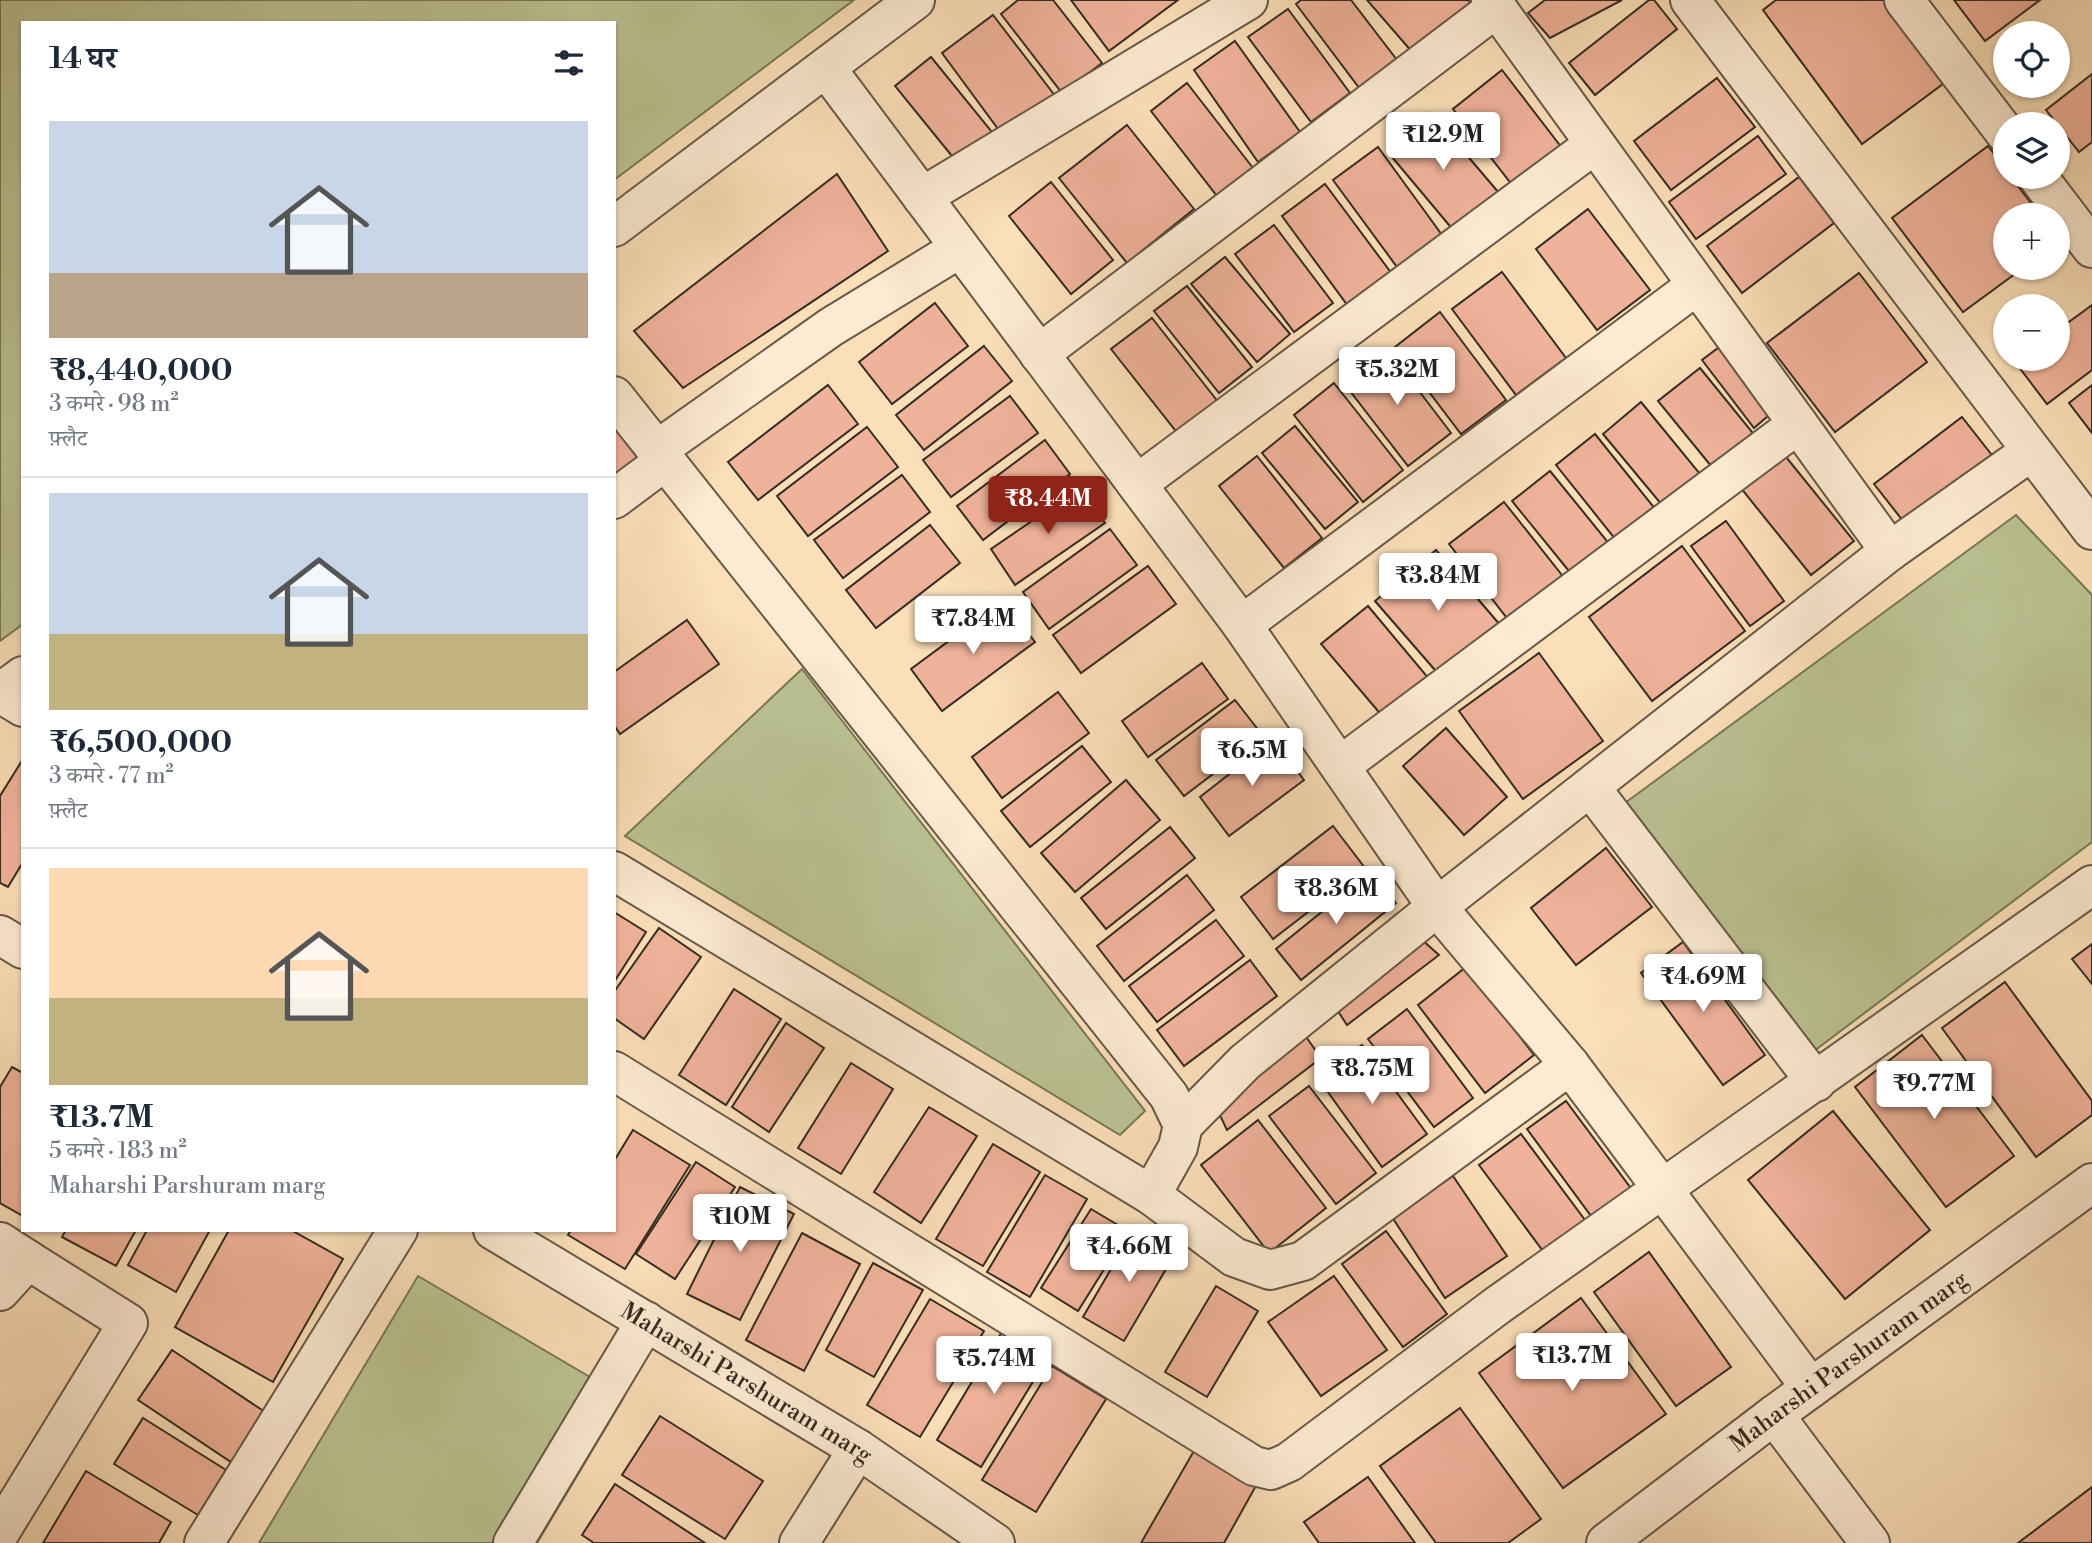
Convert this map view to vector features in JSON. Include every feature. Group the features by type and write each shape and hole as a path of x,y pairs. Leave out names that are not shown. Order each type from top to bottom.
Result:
{"street":[{"path":"616,226 915,0"},
{"path":"922,197 1248,0"},
{"path":"1690,0 2030,452 2092,530"},
{"path":"1904,0 1993,117"},
{"path":"1040,354 1493,4 1890,551"},
{"path":"826,68 1242,625 1437,907 1570,1065 1811,1388"},
{"path":"1137,484 1595,144"},
{"path":"2047,189 2092,248"},
{"path":"616,497 661,456 831,327 960,248"},
{"path":"1242,625 1697,285"},
{"path":"616,399 1169,1096 1182,1125 1178,1147 1150,1195"},
{"path":"1340,766 1798,424"},
{"path":"1182,1125 1245,1062 1437,907 1890,551 2030,452"},
{"path":"21,677 0,693 21,706"},
{"path":"1590,787 1816,1082"},
{"path":"616,871 1150,1195 1234,1257 1270,1270 1303,1261 1570,1065"},
{"path":"616,1073 1242,1459 1254,1466 1271,1469 1289,1462 1498,1305 1664,1191 2092,885"},
{"path":"0,935 21,947"},
{"name":"Maharshi Parshuram marg","path":"1606,1543 1774,1415 2092,1183"},
{"path":"204,1543 397,1232"},
{"name":"Maharshi Parshuram marg","path":"496,1232 858,1449 995,1543"},
{"path":"0,1291 14,1251 128,1323 0,1532"},
{"path":"513,1543 646,1321"},
{"path":"1774,1415 1850,1534"},
{"path":"799,1543 858,1449"}],"green space":[{"path":"0,0 854,0 616,178 616,21 21,21 21,625 0,641"},
{"path":"2016,515 2092,595 2092,842 1790,1069 1602,820"},
{"path":"802,669 1145,1111 1120,1135 625,836"},
{"path":"418,1276 624,1397 537,1543 259,1543"}],"building":[{"path":"1018,0 1053,0 1102,63 1062,93 1001,14"},
{"path":"1071,0 1178,0 1109,51"},
{"path":"1301,0 1351,0 1397,60 1360,89 1296,4"},
{"path":"1367,0 1468,0 1471,4 1413,53"},
{"path":"1545,0 1622,0 1550,38 1528,13"},
{"path":"1649,0 1654,0 1677,29 1595,95 1569,63"},
{"path":"1776,0 1893,0 1951,78 1862,144 1763,10"},
{"path":"1954,0 2040,0 2012,21 1993,21 1993,35 1985,41"},
{"path":"1288,9 1350,93 1311,122 1248,37"},
{"path":"993,15 1056,97 1004,137 942,53"},
{"path":"1235,41 1300,132 1258,162 1194,70"},
{"path":"931,57 992,132 956,161 895,86"},
{"path":"1502,70 1562,148 1513,186 1453,109"},
{"path":"2092,74 2092,142 2079,152 2070,141 2070,112 2046,110 2061,98 2070,98 2070,91"},
{"path":"1717,78 1755,127 1671,190 1634,141"},
{"path":"1187,83 1253,168 1217,196 1151,111"},
{"path":"1431,113 1499,193 1454,231 1387,151"},
{"path":"1127,125 1194,209 1127,263 1059,178"},
{"path":"1758,136 1786,174 1696,239 1669,202"},
{"path":"1988,146 1993,152 1993,189 2020,189 2031,203 1993,203 1993,280 2007,280 1963,312 1892,218"},
{"path":"1378,147 1442,235 1397,267 1333,180"},
{"path":"837,174 888,251 683,388 634,331"},
{"path":"1799,177 1834,223 1742,293 1707,246"},
{"path":"1051,182 1113,260 1071,294 1009,216"},
{"path":"1325,184 1392,274 1348,306 1282,216"},
{"path":"1588,209 1650,290 1597,330 1536,249"},
{"path":"1274,225 1333,303 1294,332 1235,254"},
{"path":"1225,257 1290,334 1257,362 1191,284"},
{"path":"1502,272 1566,358 1516,395 1452,309"},
{"path":"1859,273 1927,362 1835,432 1767,343"},
{"path":"1187,286 1252,367 1219,393 1154,311"},
{"path":"935,303 968,346 892,404 859,362"},
{"path":"2092,305 2092,370 2047,404 2022,371 2070,371 2070,321"},
{"path":"1440,312 1506,400 1461,434 1395,347"},
{"path":"1152,318 1219,403 1179,435 1111,349"},
{"path":"1726,342 1776,409 1754,428 1702,360"},
{"path":"984,346 1012,381 924,450 896,415"},
{"path":"1387,349 1451,433 1408,466 1343,382"},
{"path":"1700,368 1761,443 1720,477 1658,401"},
{"path":"1334,383 1403,470 1363,502 1294,415"},
{"path":"828,385 858,424 758,500 728,462"},
{"path":"2092,385 2092,433 2069,403"},
{"path":"1010,396 1038,433 951,497 923,460"},
{"path":"1641,402 1705,480 1667,511 1603,434"},
{"path":"1962,417 1995,459 1907,526 1874,484"},
{"path":"616,425 640,457 616,475"},
{"path":"1295,426 1358,502 1325,529 1262,453"},
{"path":"867,427 898,467 808,536 777,496"},
{"path":"1595,434 1660,515 1620,545 1556,465"},
{"path":"1045,440 1070,474 983,540 957,506"},
{"path":"1782,452 1854,541 1811,575 1740,487"},
{"path":"1257,456 1322,538 1284,568 1219,486"},
{"path":"1550,471 1611,546 1573,576 1512,501"},
{"path":"902,475 930,512 843,578 814,540"},
{"path":"1080,488 1105,523 1015,585 991,549"},
{"path":"1504,502 1569,584 1514,627 1449,544"},
{"path":"1726,521 1784,601 1750,626 1691,546"},
{"path":"930,525 960,563 876,628 846,590"},
{"path":"1110,529 1137,565 1049,629 1023,592"},
{"path":"1682,546 1745,631 1652,701 1589,617"},
{"path":"1436,550 1501,626 1441,677 1375,601"},
{"path":"1148,566 1176,604 1081,673 1053,635"},
{"path":"1003,601 1035,642 942,711 911,669"},
{"path":"1368,606 1435,686 1389,724 1321,644"},
{"path":"687,620 719,664 620,734 616,728 616,671"},
{"path":"1539,653 1603,741 1523,799 1459,711"},
{"path":"1202,663 1228,699 1148,757 1122,721"},
{"path":"1058,692 1089,733 1002,798 972,757"},
{"path":"1235,700 1263,736 1184,796 1156,760"},
{"path":"1446,728 1507,797 1464,835 1403,766"},
{"path":"1273,740 1304,780 1229,836 1200,797"},
{"path":"1082,746 1111,782 1030,847 1001,811"},
{"path":"21,762 21,865 8,887 0,883 0,796"},
{"path":"1126,780 1160,820 1075,892 1041,853"},
{"path":"1333,826 1365,868 1273,939 1241,897"},
{"path":"1170,827 1195,858 1106,929 1081,898"},
{"path":"1606,848 1652,907 1576,965 1531,908"},
{"path":"1371,872 1396,903 1301,980 1276,949"},
{"path":"1187,875 1214,910 1124,981 1097,946"},
{"path":"616,913 646,932 616,979"},
{"path":"1216,920 1244,956 1157,1022 1129,986"},
{"path":"659,928 701,957 644,1039 616,1019 616,989"},
{"path":"1421,939 1439,955 1347,1025 1332,1002"},
{"path":"1683,942 1765,1055 1723,1085 1641,973"},
{"path":"2092,944 2092,984 2072,959"},
{"path":"1250,960 1277,996 1184,1066 1157,1030"},
{"path":"1466,967 1534,1055 1485,1093 1418,1005"},
{"path":"2005,982 2092,1101 2092,1115 2036,1157 1942,1028"},
{"path":"734,989 781,1019 726,1105 679,1075"},
{"path":"1407,1009 1473,1098 1434,1127 1368,1039"},
{"path":"786,1023 824,1048 769,1132 732,1107"},
{"path":"1304,1034 1321,1058 1227,1130 1215,1105"},
{"path":"1922,1035 2014,1156 1946,1207 1855,1087"},
{"path":"1362,1045 1427,1134 1382,1167 1317,1077"},
{"path":"851,1063 893,1089 841,1174 798,1148"},
{"path":"12,1067 21,1072 21,1215 0,1203 0,1087"},
{"path":"1309,1086 1376,1173 1336,1204 1269,1116"},
{"path":"1566,1101 1633,1191 1594,1220 1527,1129"},
{"path":"929,1107 977,1136 921,1223 874,1192"},
{"path":"1833,1111 1930,1230 1845,1299 1748,1180"},
{"path":"1258,1120 1326,1208 1269,1253 1201,1165"},
{"path":"633,1130 690,1165 625,1269 568,1235 570,1232 616,1232 616,1158"},
{"path":"1521,1134 1585,1220 1543,1251 1479,1165"},
{"path":"993,1144 1040,1172 983,1266 936,1239"},
{"path":"696,1162 735,1187 675,1279 636,1254"},
{"path":"1045,1175 1087,1199 1030,1297 987,1272"},
{"path":"1453,1176 1507,1256 1445,1298 1392,1217"},
{"path":"740,1187 794,1214 740,1320 687,1294"},
{"path":"1091,1209 1128,1231 1078,1311 1041,1288"},
{"path":"1135,1228 1176,1252 1124,1341 1083,1317"},
{"path":"1386,1231 1447,1314 1403,1347 1342,1264"},
{"path":"65,1232 135,1232 116,1266 62,1237"},
{"path":"146,1232 209,1232 176,1292 128,1265"},
{"path":"228,1232 295,1232 343,1259 273,1382 175,1327"},
{"path":"802,1233 860,1264 804,1371 746,1340"},
{"path":"1649,1252 1731,1367 1676,1406 1594,1292"},
{"path":"873,1263 923,1290 874,1377 826,1350"},
{"path":"1334,1276 1387,1350 1321,1396 1268,1322"},
{"path":"1216,1286 1258,1311 1207,1397 1165,1372"},
{"path":"1581,1298 1666,1414 1563,1488 1479,1373"},
{"path":"930,1299 984,1331 920,1437 867,1405"},
{"path":"1006,1325 1051,1352 981,1467 937,1440"},
{"path":"172,1350 268,1414 234,1464 138,1400"},
{"path":"1052,1366 1106,1399 1036,1512 982,1480"},
{"path":"1460,1408 1541,1519 1508,1543 1436,1543 1380,1466"},
{"path":"660,1416 763,1481 725,1539 622,1475"},
{"path":"143,1418 226,1470 198,1515 114,1464"},
{"path":"1195,1449 1257,1484 1224,1543 1141,1543"},
{"path":"86,1471 171,1522 159,1543 43,1543"},
{"path":"1368,1477 1415,1543 1319,1543 1304,1522"},
{"path":"615,1484 705,1543 594,1543 582,1535"},
{"path":"2092,1487 2092,1543 2018,1543"}]}
